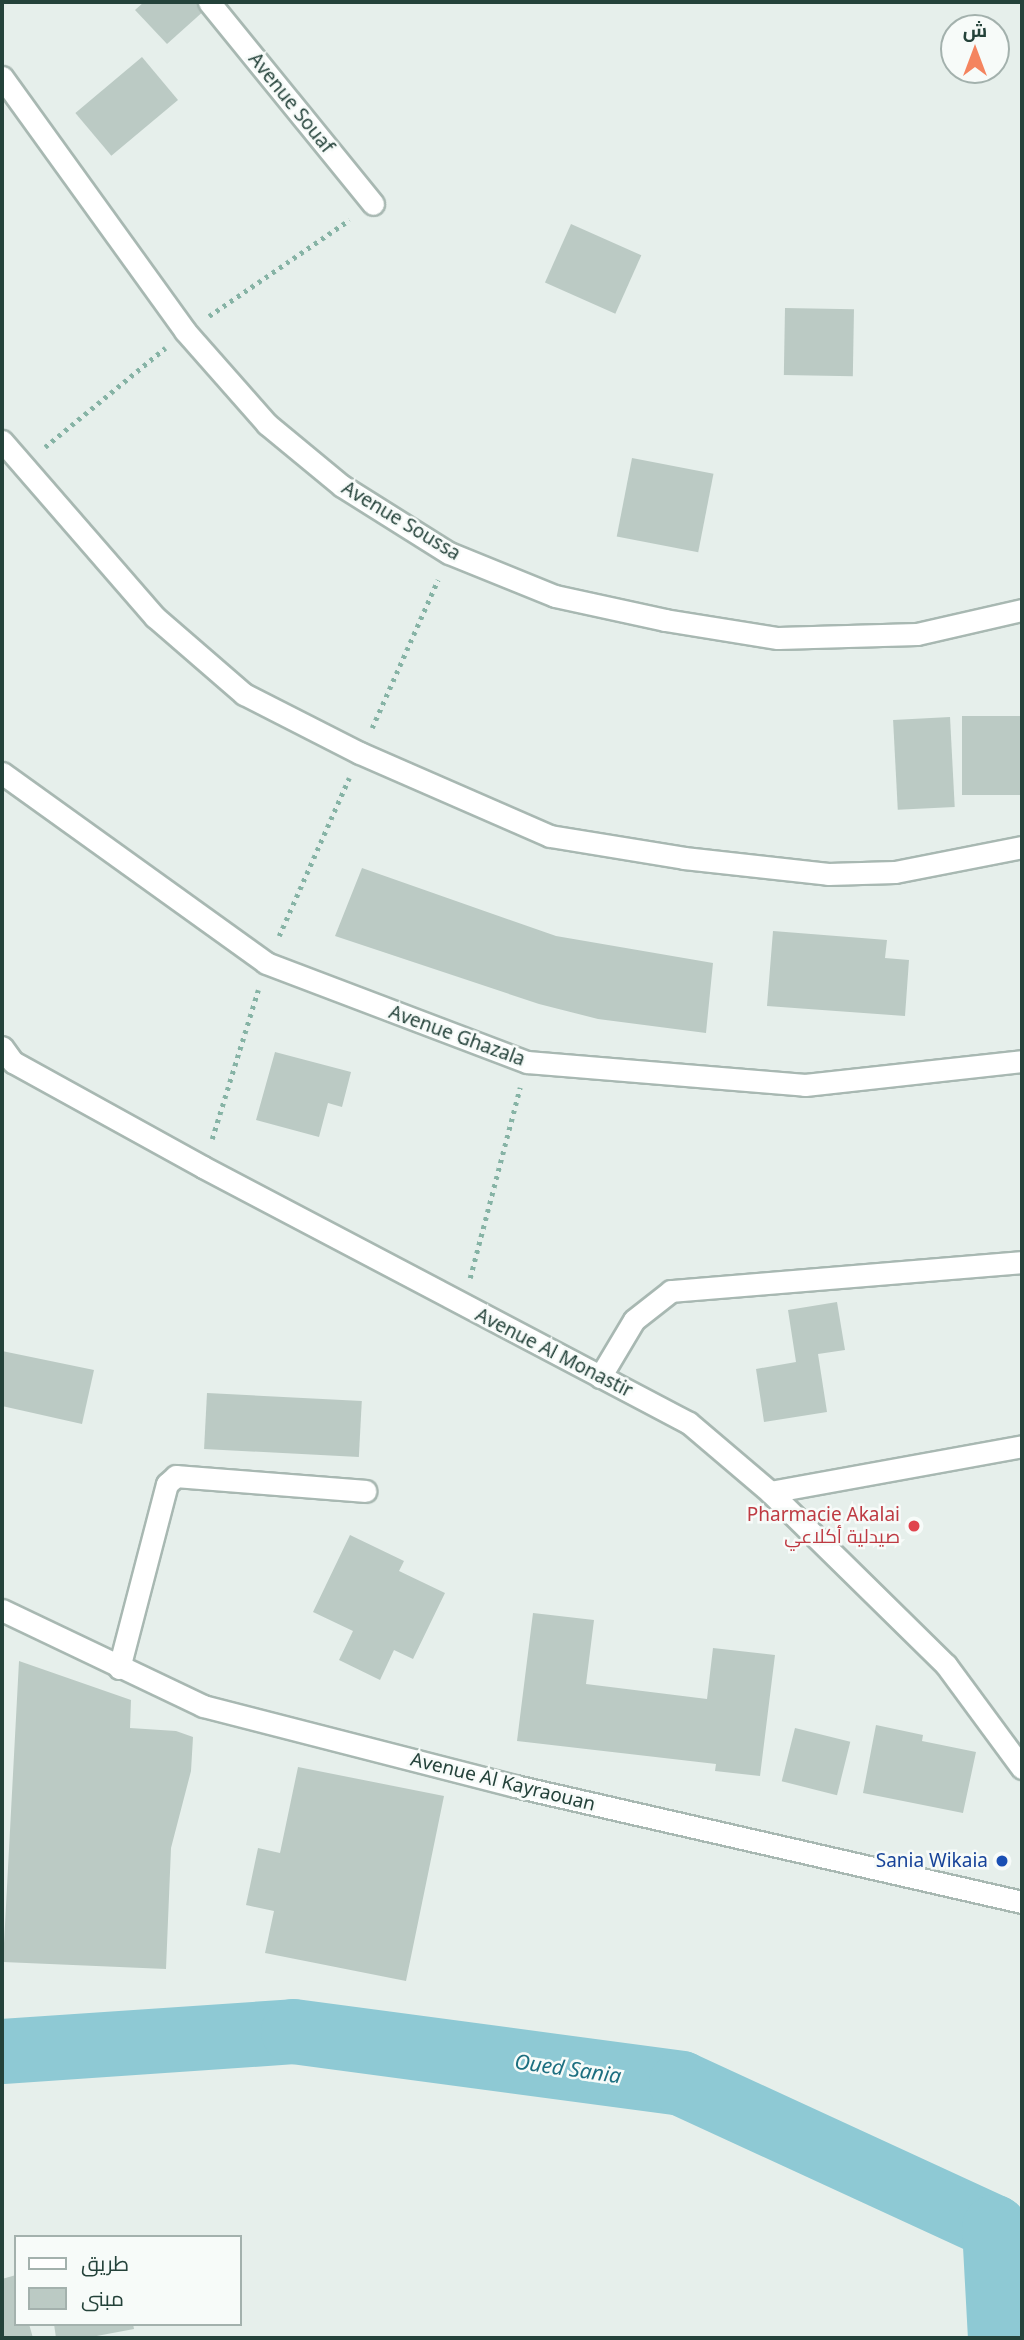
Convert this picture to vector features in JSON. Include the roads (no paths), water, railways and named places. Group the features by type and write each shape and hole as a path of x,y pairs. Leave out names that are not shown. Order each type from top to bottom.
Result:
{"street":[{"name":"Avenue Souaf","path":"209,2 373,204"},
{"name":"Avenue Soussa","path":"2,76 185,331 278,433 342,486 449,553 555,596 665,620 778,638 917,634 1022,610"},
{"path":"2,441 155,617 244,694 360,753 550,836 684,858 855,873 895,872 1022,847"},
{"name":"Avenue Ghazala","path":"2,773 266,964 527,1062 805,1085 1022,1061"},
{"name":"Avenue Al Monastir","path":"2,1047 13,1062 203,1167 688,1423 770,1492 946,1665 1022,1768"},
{"path":"600,1377 635,1320 671,1292 1022,1262"},
{"path":"770,1492 1022,1446"},
{"path":"119,1668 167,1484 176,1476 365,1492"},
{"name":"Avenue Al Kayraouan","path":"2,1610 203,1706 515,1786 1022,1902"}],"waterway":[{"name":"Oued Sania","path":"2,2051 293,2031 681,2083 994,2227 1000,2338"}],"place":[{"name":"Pharmacie Akalai صيدلية أكلاعي","path":"914,1526"},
{"name":"Sania Wikaia","path":"1002,1861"}]}
